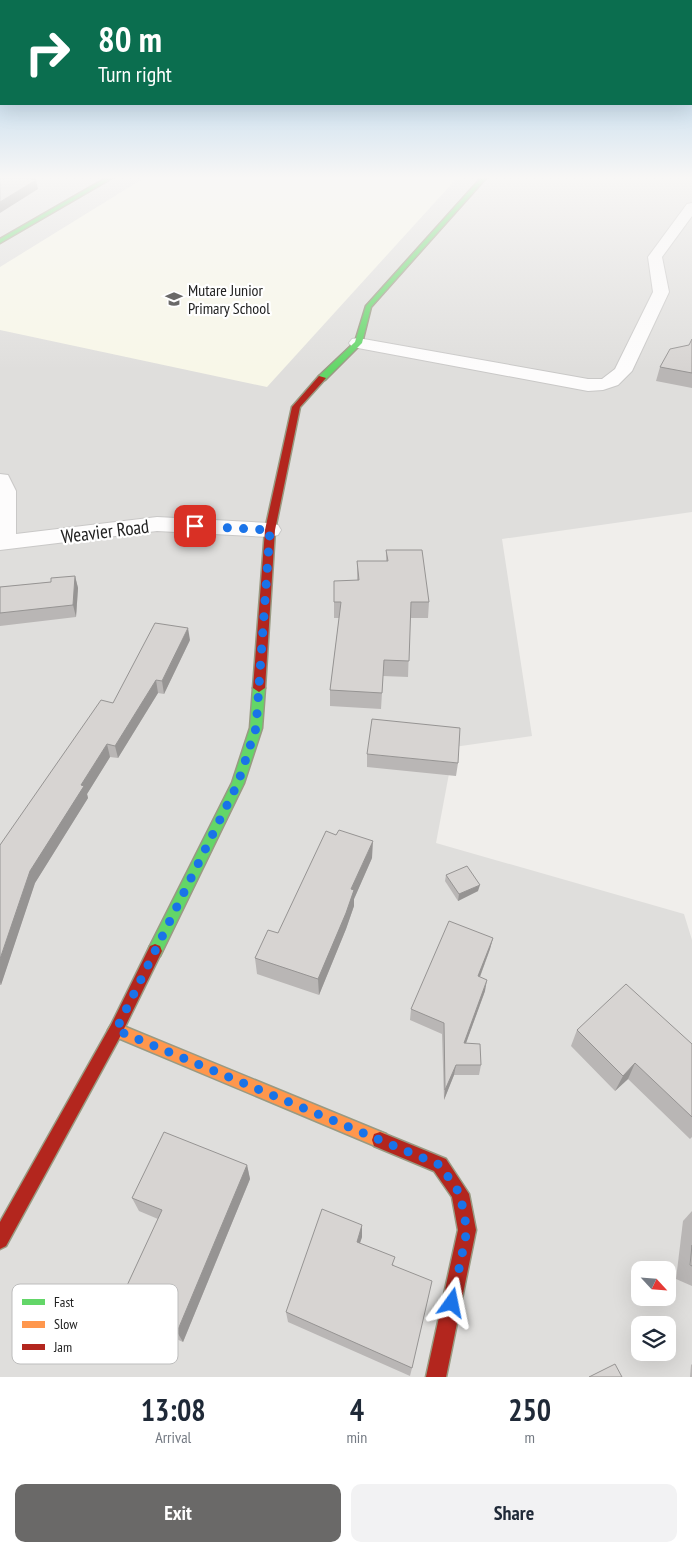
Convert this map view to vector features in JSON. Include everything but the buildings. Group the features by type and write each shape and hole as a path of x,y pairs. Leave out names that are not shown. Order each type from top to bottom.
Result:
{"street":[{"path":"0,1240 116,1030 238,783 256,728 270,530 296,407 338,360 358,343 368,307 426,242"},
{"path":"358,343 588,385 604,385 615,381 623,371 661,292 655,257 666,242"},
{"path":"0,480 5,491 2,543"},
{"name":"Weavier Road","path":"2,543 157,524 270,530"},
{"path":"116,1030 440,1165 460,1194 467,1230 436,1377"}],"shaded area":[{"path":"0,242 692,242 692,512 502,539 532,736 454,747 436,843 684,914 692,940 692,1377 0,1377"},
{"name":"Mutare Junior Primary School","path":"40,242 399,242 267,387 0,330 0,267"}],"traffic: fast":[{"path":"322,378 358,343 368,307 426,242"},
{"path":"155,951 238,783 256,728 259,688"}],"traffic: slow":[{"path":"116,1030 380,1140"}],"traffic: jam":[{"path":"259,688 270,530 296,407 322,378"},
{"path":"0,1240 116,1030 155,951"},
{"path":"380,1140 440,1165 460,1194 467,1230 436,1377"}],"place":[{"name":"Mutare Junior Primary School","path":"174,299"}],"route":[{"path":"195,526 270,530 256,728 238,783 116,1030 440,1165 460,1194 467,1230 452,1303"}]}
